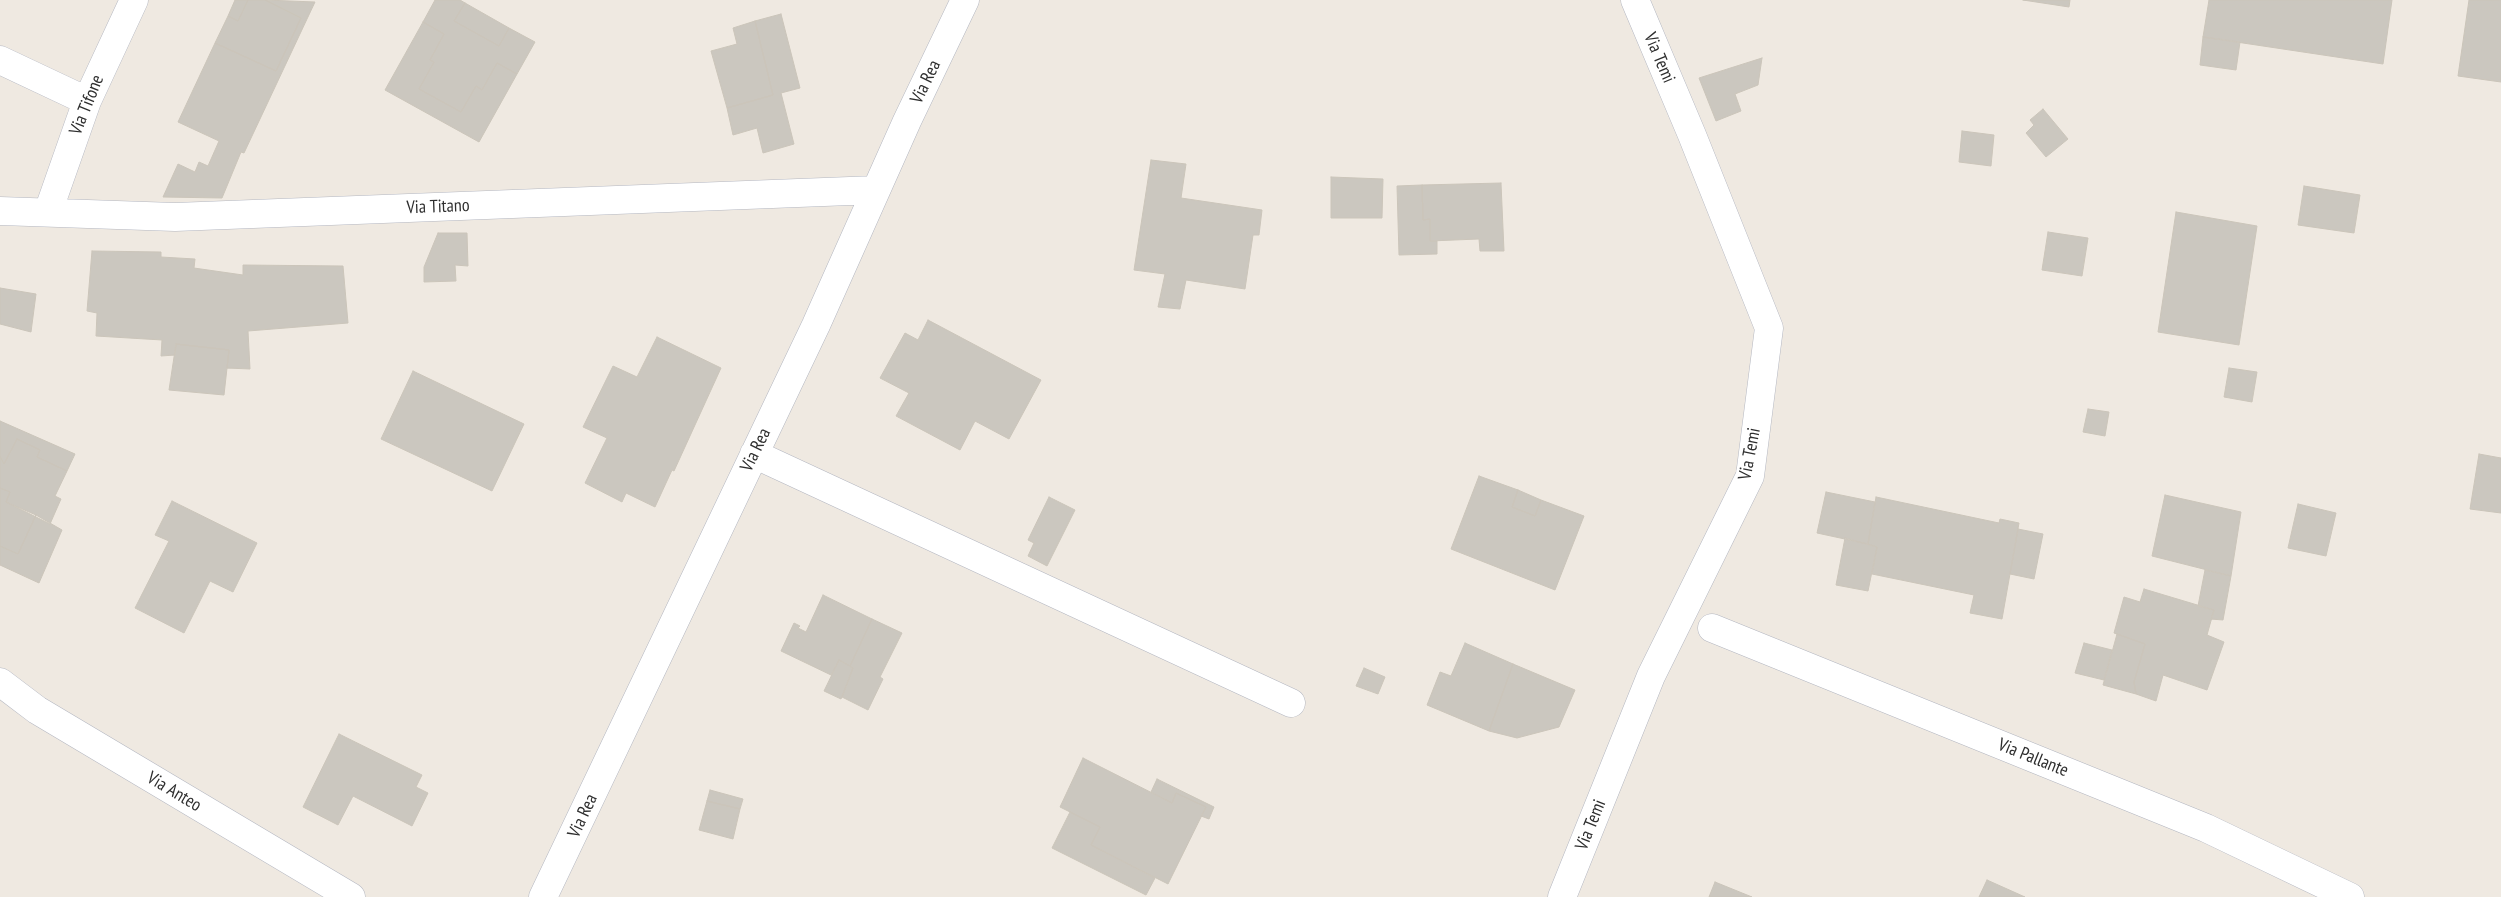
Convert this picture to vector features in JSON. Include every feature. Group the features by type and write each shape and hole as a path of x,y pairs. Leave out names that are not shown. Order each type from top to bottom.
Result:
{"street":[{"name":"Via Tifone","path":"48,212 86,101 134,0"},
{"name":"Via Rea","path":"543,897 816,325 876,190 965,0"},
{"name":"Via Temi","path":"1562,897 1650,676 1750,476 1769,328 1692,135 1634,0"},
{"path":"0,60 86,101"},
{"name":"Via Titano","path":"0,211 175,216 876,190"},
{"path":"754,454 1291,704"},
{"name":"Via Pallante","path":"1712,628 2206,828 2350,897"},
{"name":"Via Anteo","path":"0,682 37,710 351,897"}],"building":[{"path":"235,0 248,0 238,21 228,16"},
{"path":"248,0 265,0 301,18 276,71 215,43 228,16 238,21"},
{"path":"265,0 315,2 244,153 241,152 222,198 163,197 178,164 195,172 199,162 208,166 219,141 178,122 215,43 276,71 301,18"},
{"path":"435,0 460,0 465,3 454,21 499,46 509,28 535,42 517,74 497,63 482,90 476,86 461,112 419,89 434,62 430,60 444,34 423,22"},
{"path":"2023,0 2070,0 2069,7"},
{"path":"2209,0 2392,0 2383,64 2203,37"},
{"path":"2469,0 2501,0 2501,82 2458,76"},
{"path":"465,3 509,28 499,46 454,21"},
{"path":"781,14 800,88 781,93 794,144 763,153 757,128 733,135 727,108 773,95 755,21"},
{"path":"755,21 773,95 727,108 711,51 737,44 733,28"},
{"path":"423,22 444,34 430,60 434,62 419,89 461,112 476,86 482,90 497,63 517,74 479,142 385,90"},
{"path":"2203,37 2240,42 2236,70 2200,65"},
{"path":"1762,58 1758,85 1735,94 1741,111 1716,121 1699,78"},
{"path":"2043,109 2068,139 2046,157 2026,133 2034,125 2030,120"},
{"path":"1962,131 1994,135 1991,166 1959,162"},
{"path":"1151,160 1186,164 1181,198 1262,210 1259,235 1253,235 1245,289 1186,280 1180,309 1158,307 1165,274 1134,270"},
{"path":"1331,177 1383,179 1382,218 1331,218"},
{"path":"1501,183 1504,251 1480,251 1479,239 1430,241 1430,219 1423,220 1422,185"},
{"path":"1422,185 1423,220 1430,219 1430,241 1437,241 1437,254 1399,255 1397,186"},
{"path":"2304,186 2360,195 2354,233 2298,225"},
{"path":"2176,212 2257,226 2239,345 2158,332"},
{"path":"2048,232 2088,238 2082,276 2042,270"},
{"path":"438,233 467,233 468,266 455,265 456,281 424,282 424,267"},
{"path":"92,251 161,252 161,257 195,259 194,268 243,275 243,265 343,266 348,323 248,331 250,369 227,368 229,350 176,344 175,355 161,356 162,340 96,336 97,313 87,311"},
{"path":"0,288 36,294 31,332 0,324"},
{"path":"928,320 1041,380 1009,439 975,421 960,450 896,416 909,393 880,378 905,333 918,340"},
{"path":"657,337 721,368 674,471 672,470 655,507 626,493 622,502 585,483 607,438 583,427 613,366 637,377"},
{"path":"176,344 229,350 224,395 169,390"},
{"path":"2229,368 2257,372 2252,402 2224,397"},
{"path":"413,371 524,424 492,491 381,439"},
{"path":"2088,409 2109,412 2105,436 2083,432"},
{"path":"0,421 75,454 67,471 37,457 40,450 17,439 4,464 0,456"},
{"path":"17,439 40,450 37,457 67,471 55,496 61,499 50,524 6,502 10,492 0,488 0,456 4,464"},
{"path":"2479,454 2501,458 2501,513 2470,509"},
{"path":"1479,476 1518,490 1512,507 1535,516 1541,500 1584,516 1555,590 1451,549"},
{"path":"0,488 10,492 6,502 36,515 18,554 0,546"},
{"path":"1518,490 1541,500 1535,516 1512,507"},
{"path":"1826,492 1875,502 1868,544 1817,533"},
{"path":"2165,495 2241,512 2231,576 2152,556"},
{"path":"1049,497 1075,510 1047,566 1028,556 1034,543 1028,540"},
{"path":"1876,497 1999,523 2000,519 2019,523 2002,619 1970,613 1974,595 1872,574 1877,547 1868,544"},
{"path":"172,501 257,543 233,592 210,581 184,633 135,608 169,541 155,535"},
{"path":"2298,504 2336,513 2326,556 2288,548"},
{"path":"36,515 62,530 39,583 0,565 0,546 18,554"},
{"path":"2018,529 2043,534 2034,579 2010,574"},
{"path":"1845,538 1877,547 1868,591 1836,585"},
{"path":"2205,570 2231,576 2223,620 2211,619 2214,610 2198,606"},
{"path":"2144,589 2214,610 2207,635 2224,642 2207,690 2163,675 2156,701 2136,694 2134,682 2145,644 2114,633 2124,597 2140,602"},
{"path":"823,595 872,619 850,666 839,660 831,675 781,651 794,623 800,626 798,628 806,632"},
{"path":"872,619 902,633 880,677 883,679 868,710 842,697 853,668 850,666"},
{"path":"2117,634 2145,644 2134,682 2136,694 2103,685"},
{"path":"1465,643 1513,664 1489,731 1427,705 1440,672 1451,676"},
{"path":"2084,643 2112,650 2104,680 2075,673"},
{"path":"839,660 853,668 841,699 824,691"},
{"path":"1513,664 1575,690 1559,727 1517,738 1489,731"},
{"path":"1364,668 1385,677 1378,694 1356,686"},
{"path":"339,734 422,775 416,787 428,793 412,826 353,796 338,825 303,807"},
{"path":"1083,758 1172,803 1176,793 1206,807 1168,884 1091,845 1100,827 1060,807"},
{"path":"1157,779 1214,807 1209,819 1201,816 1206,807 1176,793 1172,803 1151,792"},
{"path":"710,790 743,799 740,809 707,801"},
{"path":"707,801 740,809 733,839 699,830"},
{"path":"1070,812 1100,827 1091,845 1155,878 1146,895 1052,848"},
{"path":"1987,880 2025,897 1979,897"},
{"path":"1715,882 1752,897 1709,897"}]}
